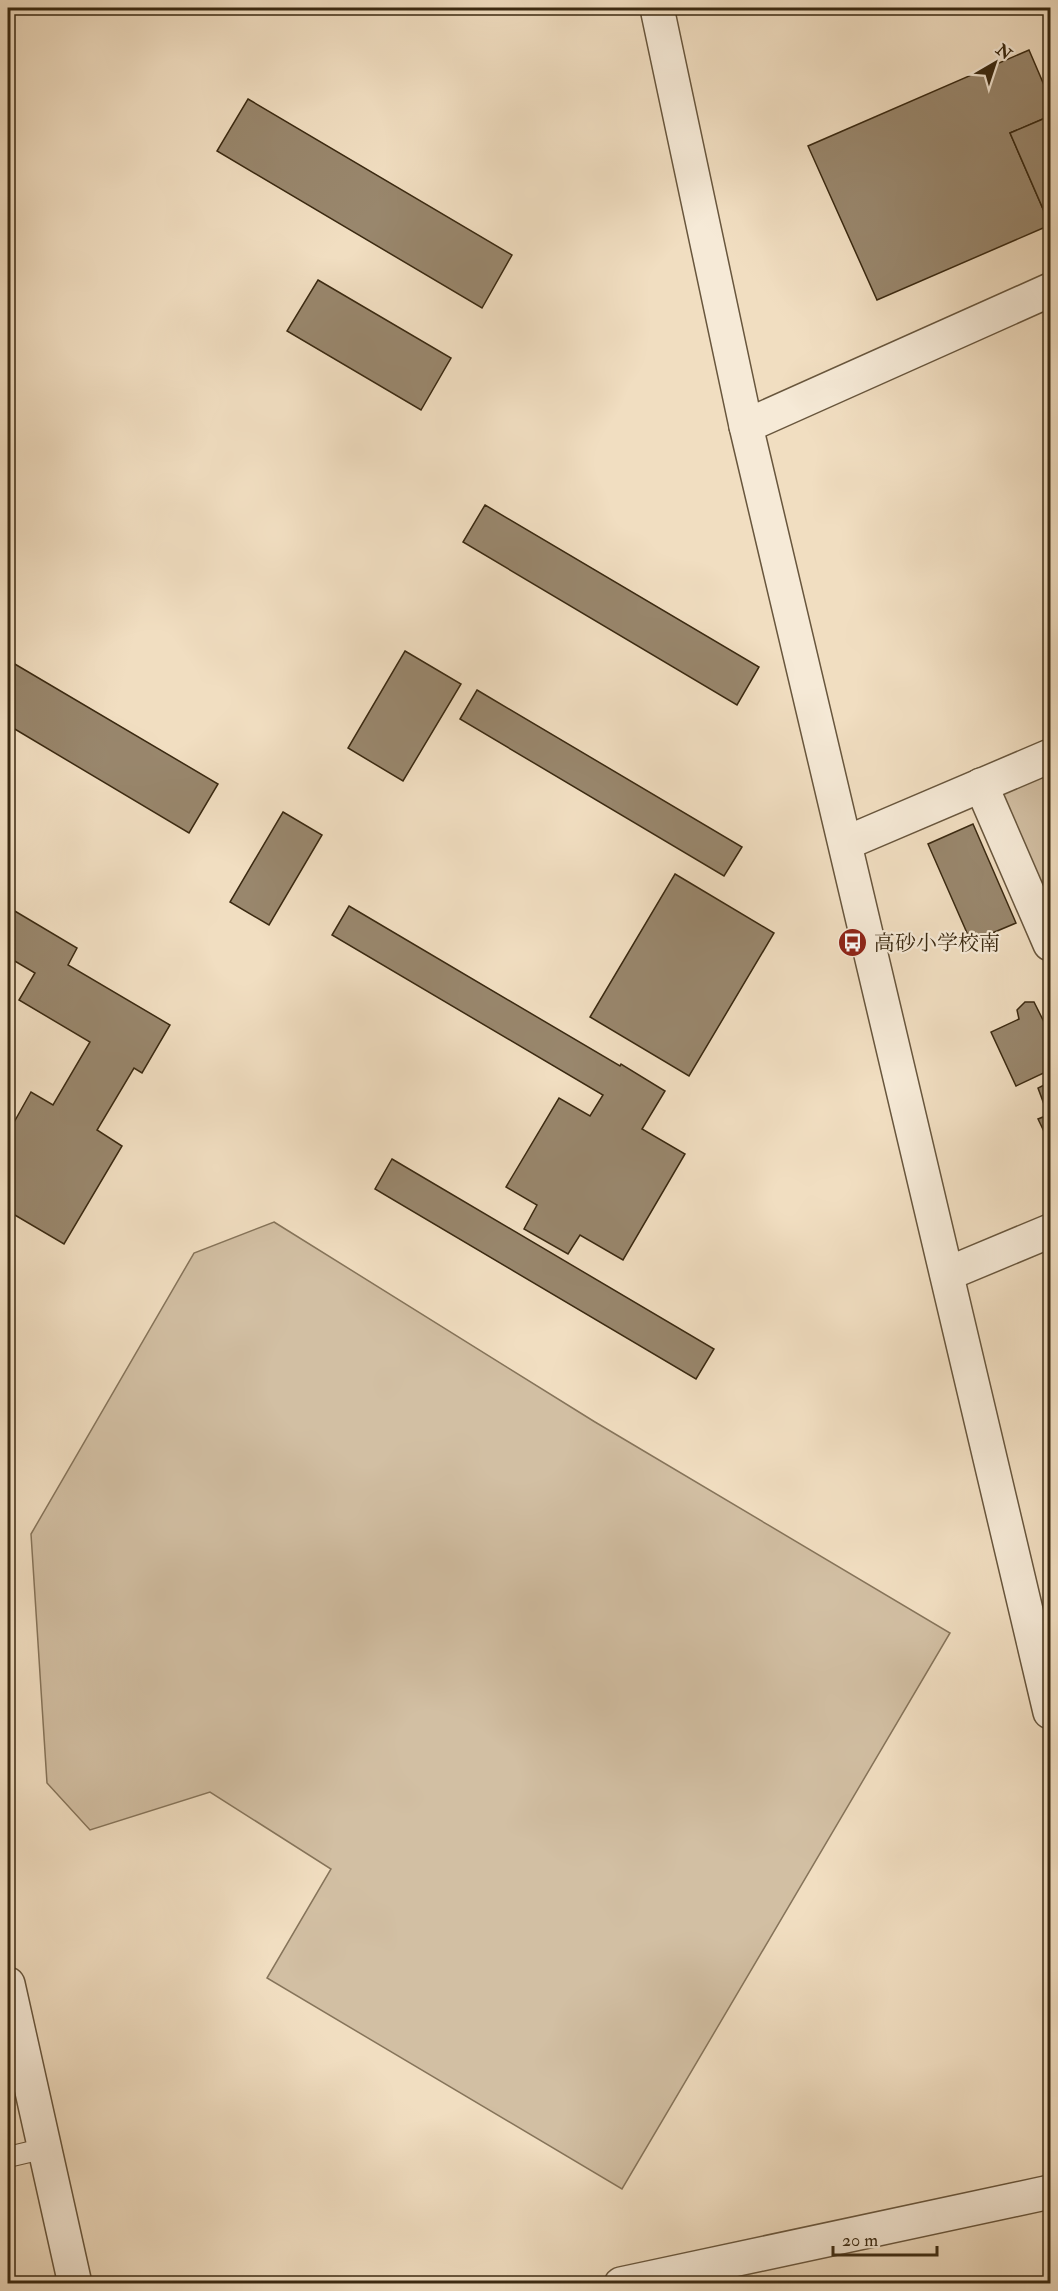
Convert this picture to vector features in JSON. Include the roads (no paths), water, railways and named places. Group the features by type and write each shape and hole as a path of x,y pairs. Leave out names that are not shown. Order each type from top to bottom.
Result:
{"street":[{"path":"657,8 746,426 1050,1712"},
{"path":"746,426 1050,290"},
{"path":"846,843 1050,756"},
{"path":"981,785 1050,944"},
{"path":"947,1274 1050,1231"},
{"path":"8,1984 75,2283"},
{"path":"621,2283 1050,2192"}],"lane":[{"path":"8,2157 46,2148"}],"place":[{"name":"高砂小学校南","path":"853,943"}]}
